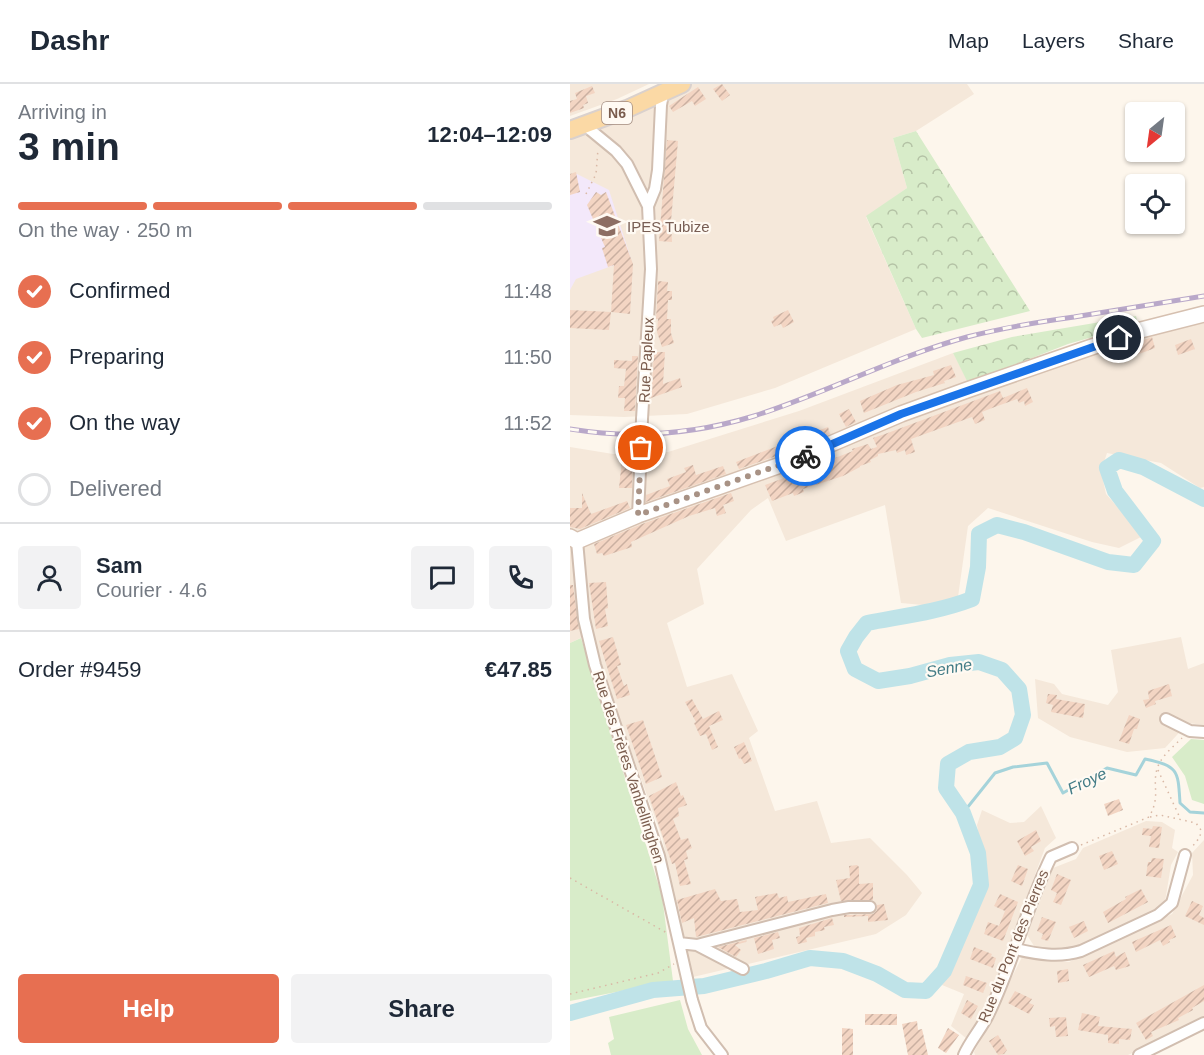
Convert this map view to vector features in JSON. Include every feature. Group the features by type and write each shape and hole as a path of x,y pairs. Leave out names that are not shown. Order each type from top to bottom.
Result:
{"main road":[{"name":"N6","path":"576,124 664,87 682,84"}],"street":[{"name":"Rue Papleux","path":"648,206 655,189 658,170 664,87"},
{"name":"Rue Papleux","path":"576,124 616,151 627,164 648,206 651,269 638,515"},
{"path":"574,539 786,463 901,414 967,390 1141,330 1204,314"},
{"name":"Rue des Frères Vanbellinghen","path":"574,539 584,620 596,665 659,856 692,1000 701,1028 722,1055"},
{"path":"1166,719 1190,731 1204,732"},
{"name":"Rue du Pont des Pierres","path":"964,1055 987,1016 1051,857 1072,848"},
{"path":"1015,949 1041,954 1067,955 1081,951 1158,915 1172,903 1185,855"},
{"path":"697,945 832,910 870,907"},
{"path":"678,939 697,945 742,969"},
{"path":"1139,1055 1204,1023"}],"path":[{"path":"586,194 596,174 598,149 602,140"},
{"path":"1149,817 1154,809 1157,794 1158,767 1164,755 1190,731"},
{"path":"1158,767 1180,819"},
{"path":"1072,848 1149,817 1160,815 1196,823 1201,830 1200,837 1185,855"},
{"path":"1200,837 1204,836"},
{"path":"570,879 678,939"},
{"path":"570,994 658,973 683,960"}],"shaded area":[{"path":"570,84 649,84 617,99 570,116"},
{"path":"691,84 967,84 974,94 916,131 893,138 907,188 866,217 916,329 775,388 687,414 624,417 570,415 570,137 612,125"},
{"path":"577,174 609,190 631,259 576,279 570,290 570,176"},
{"path":"1204,323 1204,487 1200,488 1161,463 1107,453 1101,471 1106,494 1143,536 1119,548 1092,542 988,508 968,526 958,597 923,605 901,603 885,505 786,541 768,498 751,510 697,569 704,604 667,623 687,687 732,674 758,731 749,738 775,811 817,801 831,843 870,838 922,893 906,915 876,934 693,977 678,918 662,837 599,662 593,632 570,643 570,447 613,454 668,452 799,411 953,353 975,395 1162,332"},
{"path":"1181,637 1188,669 1204,663 1204,725 1188,723 1165,748 1127,752 1070,737 1038,718 1035,679 1054,684 1062,694 1108,705 1118,692 1111,650"},
{"path":"1041,806 1056,838 1045,848 985,1008 967,1039 951,1026 964,994 942,985 987,886 977,825 982,810 1010,823 1024,822"},
{"path":"1146,821 1162,822 1175,830 1172,848 1178,852 1171,865 1164,908 1072,950 1036,949 1027,935 1053,868 1076,859 1083,848"},
{"path":"1204,840 1204,1020 1128,1055 975,1055 974,1052 1022,957 1069,962 1172,914 1193,875 1192,853"}],"green space":[{"path":"916,131 1030,311 922,338 916,329 866,216 907,188 893,138"},
{"path":"1136,316 1138,324 1068,344 968,383 953,353 1012,337"},
{"path":"581,638 662,896 673,981 570,1001 570,643"},
{"path":"1191,739 1204,740 1204,804 1192,800 1185,776 1172,757"},
{"path":"680,1000 688,1029 702,1055 611,1055 608,1043 614,1039 609,1017"}],"building":[{"path":"722,84 730,95 722,101 713,89"},
{"path":"592,86 595,93 586,96 588,103 583,105 584,108 570,113 570,101 577,99 575,93"},
{"path":"698,87 706,99 695,106 692,101 673,112 669,106"},
{"path":"667,140 678,141 671,221 672,242 659,241"},
{"path":"576,172 580,192 570,195 570,174"},
{"name":"IPES Tubize","path":"596,192 601,195 606,192 633,264 630,314 611,312 614,265 608,267 602,248 605,247 587,205"},
{"path":"658,281 668,282 667,291 672,291 672,300 668,300 667,319 671,319 674,343 662,347 657,332 658,319 656,319"},
{"path":"570,310 611,312 609,330 570,328"},
{"path":"788,310 794,322 783,328 781,324 774,327 771,321 774,320 773,317"},
{"path":"1152,337 1155,348 1115,363 1111,351"},
{"path":"1191,339 1195,349 1178,355 1175,345"},
{"path":"654,352 665,352 663,384 680,378 682,387 651,398"},
{"path":"632,356 638,356 635,411 624,411 625,398 618,398 619,386 624,386 626,369 614,368 614,360 632,361"},
{"path":"951,365 956,377 864,413 860,401 897,385 934,375 933,371"},
{"path":"1027,388 1033,402 1025,406 1024,401 1019,403 1017,399 982,412 985,420 975,424 972,417 911,439 915,452 906,455 905,450 897,453 896,450 878,454 870,460 871,462 843,476 803,489 804,492 794,496 793,493 772,501 765,485 836,459 853,451 852,449 868,444 871,449 877,447 873,438 1000,391 1003,398"},
{"path":"849,409 856,422 846,427 839,414"},
{"path":"828,427 830,434 782,454 739,469 736,462"},
{"path":"622,460 633,460 632,488 619,488"},
{"path":"693,465 696,475 723,466 726,474 646,502 646,495 670,486 667,479 686,472 684,468"},
{"path":"582,493 591,514 627,501 630,508 580,529 570,527 570,508 582,508"},
{"path":"731,493 734,501 723,505 726,513 717,516 715,508 689,516 631,542 632,547 604,556 602,553 597,554 594,544 642,524"},
{"path":"606,582 608,608 605,609 608,626 596,629 589,583"},
{"path":"570,585 573,585 579,629 570,631"},
{"path":"613,637 621,665 617,666 630,695 617,699 599,641"},
{"path":"1169,684 1172,696 1155,701 1156,704 1146,708 1143,700 1149,699 1148,691"},
{"path":"1048,694 1057,695 1056,699 1085,704 1083,718 1051,712 1053,705 1046,703"},
{"path":"692,699 703,719 719,711 723,720 709,726 718,747 712,750 706,734 700,736 694,723 696,722 685,702"},
{"path":"1129,715 1140,719 1129,744 1119,741"},
{"path":"643,720 662,777 646,784 626,725"},
{"path":"744,742 752,761 744,764 734,747"},
{"path":"676,782 687,805 678,808 679,816 673,819 681,840 688,838 692,848 686,851 688,859 684,860 691,884 680,886 675,863 672,864 649,796"},
{"path":"1119,799 1123,810 1108,816 1104,804"},
{"path":"1153,826 1162,827 1159,848 1149,847 1151,836 1142,835 1143,828 1152,829"},
{"path":"1036,830 1041,841 1031,847 1034,851 1025,856 1017,841"},
{"path":"1112,851 1118,864 1104,870 1099,856"},
{"path":"1152,858 1164,859 1161,878 1146,876 1148,862 1151,862"},
{"path":"857,865 859,884 873,883 873,900 841,901 836,880 850,878 849,866"},
{"path":"1018,865 1028,869 1022,886 1011,881"},
{"path":"1057,874 1071,880 1061,905 1053,902 1057,893 1051,890"},
{"path":"715,889 721,901 737,899 740,912 758,910 755,897 777,893 779,898 787,896 788,902 826,894 828,903 696,937 694,918 682,923 677,900"},
{"path":"1141,889 1148,902 1108,923 1103,912"},
{"path":"1000,894 1018,902 1003,941 984,934 988,922 999,926 1005,911 994,906"},
{"path":"1192,901 1203,906 1199,915 1204,918 1204,925 1185,916"},
{"path":"884,904 888,920 868,922 868,916 844,917 844,915 873,914 877,910 877,905"},
{"path":"1042,917 1056,922 1048,941 1041,939 1043,934 1037,931"},
{"path":"832,918 834,925 824,927 825,930 815,932 815,936 806,938 807,942 798,944 796,937 800,936 799,928"},
{"path":"1084,921 1088,931 1074,938 1069,927"},
{"path":"1171,925 1176,937 1169,940 1170,942 1163,946 1160,940 1136,952 1132,942"},
{"path":"778,932 780,938 772,940 774,949 758,954 754,938"},
{"path":"747,940 735,945 741,950 736,957 718,947"},
{"path":"974,947 996,958 993,968 970,959"},
{"path":"1114,951 1116,957 1125,952 1130,966 1116,970 1114,966 1089,977 1083,965"},
{"path":"1068,969 1069,981 1058,983 1057,971"},
{"path":"966,976 987,983 983,993 963,985"},
{"path":"1204,985 1204,1001 1178,1018 1179,1020 1151,1032 1153,1036 1146,1040 1136,1023"},
{"path":"1015,991 1032,999 1029,1003 1034,1005 1029,1014 1008,1003"},
{"path":"967,1000 978,1006 971,1019 961,1013"},
{"path":"1082,1013 1100,1017 1098,1026 1132,1029 1130,1040 1119,1039 1119,1044 1108,1043 1108,1035 1078,1030"},
{"path":"865,1014 897,1014 897,1025 865,1025"},
{"path":"1066,1017 1068,1036 1056,1037 1055,1026 1050,1027 1049,1018"},
{"path":"917,1021 918,1030 922,1029 928,1055 908,1055 902,1024"},
{"path":"842,1028 853,1029 853,1055 842,1055"},
{"path":"948,1028 959,1035 946,1053 938,1048"},
{"path":"998,1035 1007,1050 1004,1054 998,1055 989,1041"}],"waterway":[{"name":"Senne","path":"570,1013 653,990 704,986 810,958 843,961 877,974 905,990 926,991 944,971 981,885 978,853 963,813 946,788 948,764 969,752 1000,747 1015,738 1023,715 1019,689 1002,670 979,662 950,665 910,676 878,681 855,669 848,651 867,623 933,610 972,599 978,567 979,534 997,525 1024,532 1108,562 1134,565 1153,541 1115,491 1107,468 1119,460 1143,467 1204,499"},
{"name":"Froye","path":"963,813 995,773 1013,767 1047,763 1063,793 1107,768 1136,775 1145,759 1165,764 1170,768 1177,777 1180,803 1190,812 1204,813"}],"railway":[{"path":"570,429 639,434 709,427 781,407 913,355 967,337 1034,323 1204,296"}],"way so far":[{"path":"641,448 638,515 805,456"}],"place":[{"name":"IPES Tubize","path":"607,226"}],"route":[{"path":"805,456 901,414 1119,338"}]}
